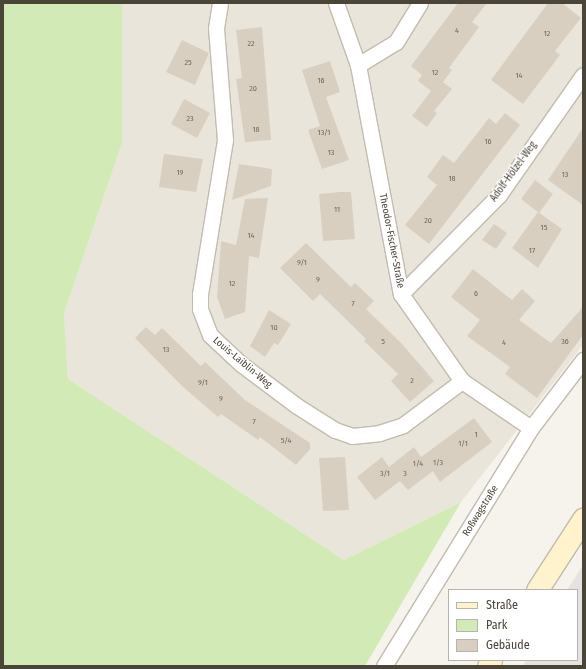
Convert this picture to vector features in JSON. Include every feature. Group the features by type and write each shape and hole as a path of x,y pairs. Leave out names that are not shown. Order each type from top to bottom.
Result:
{"main road":[{"path":"538,589 583,519"}],"street":[{"name":"Louis-Laiblin-Weg","path":"220,3 216,28 225,140 200,294 200,309 210,335 241,364 297,406 335,430 352,436 379,433 403,425 462,381"},
{"name":"Theodor-Fischer-Straße","path":"336,3 358,65 401,294 462,381 531,428"},
{"path":"358,65 396,42 420,3"},
{"name":"Adolf-Hölzel-Weg","path":"401,294 499,195 583,75"},
{"name":"Roßwagstraße","path":"384,666 531,428 583,360"}],"shaded area":[{"path":"122,3 583,3 583,345 461,502 344,560 68,379 64,313 122,143"},
{"path":"583,565 583,666 523,666 526,661 578,661 578,589 568,589"}],"green space":[{"path":"3,3 122,3 122,143 64,313 68,379 344,560 461,502 365,666 3,666"}],"building":[{"path":"458,3 487,3 472,22 479,27 449,68 452,70 443,82 452,89 434,111 437,113 427,127 412,116 431,91 418,81 422,75 411,66"},
{"path":"548,3 562,3 581,18 555,51 560,55 523,104 491,80"},
{"path":"262,27 271,140 245,142 236,79 242,78 236,30"},
{"path":"182,40 209,53 195,85 166,72"},
{"path":"330,61 340,92 326,97 349,160 322,169 308,130 320,126 302,70"},
{"path":"184,99 210,113 197,138 171,124"},
{"path":"505,113 520,125 429,244 405,225 437,185 427,177 443,155 454,163 489,118 496,124"},
{"path":"583,128 583,205 548,180"},
{"path":"164,154 203,159 196,192 159,187"},
{"path":"239,164 272,169 271,186 232,200"},
{"path":"535,180 553,194 539,213 521,199"},
{"path":"351,192 355,239 323,241 319,194"},
{"path":"268,198 259,258 249,256 245,312 225,319 217,297 221,241 236,245 245,199"},
{"path":"538,212 562,229 538,268 512,248"},
{"path":"494,224 507,233 496,249 482,240"},
{"path":"306,243 351,287 355,283 374,301 366,309 402,344 434,381 410,402 391,381 398,374 364,341 366,339 320,294 313,301 280,268"},
{"path":"473,269 512,300 522,289 535,301 519,320 551,343 583,307 583,335 537,398 505,374 510,367 467,336 480,320 451,297"},
{"path":"269,310 291,324 278,345 274,343 265,357 250,346"},
{"path":"146,327 155,335 162,328 201,366 205,362 245,400 310,443 310,449 296,465 260,437 258,440 221,414 218,417 182,386 135,338"},
{"path":"474,418 492,442 440,482 433,471 408,490 400,481 375,500 357,477 382,457 389,467 414,447 421,457"},
{"path":"345,457 349,510 323,511 319,458"}]}
